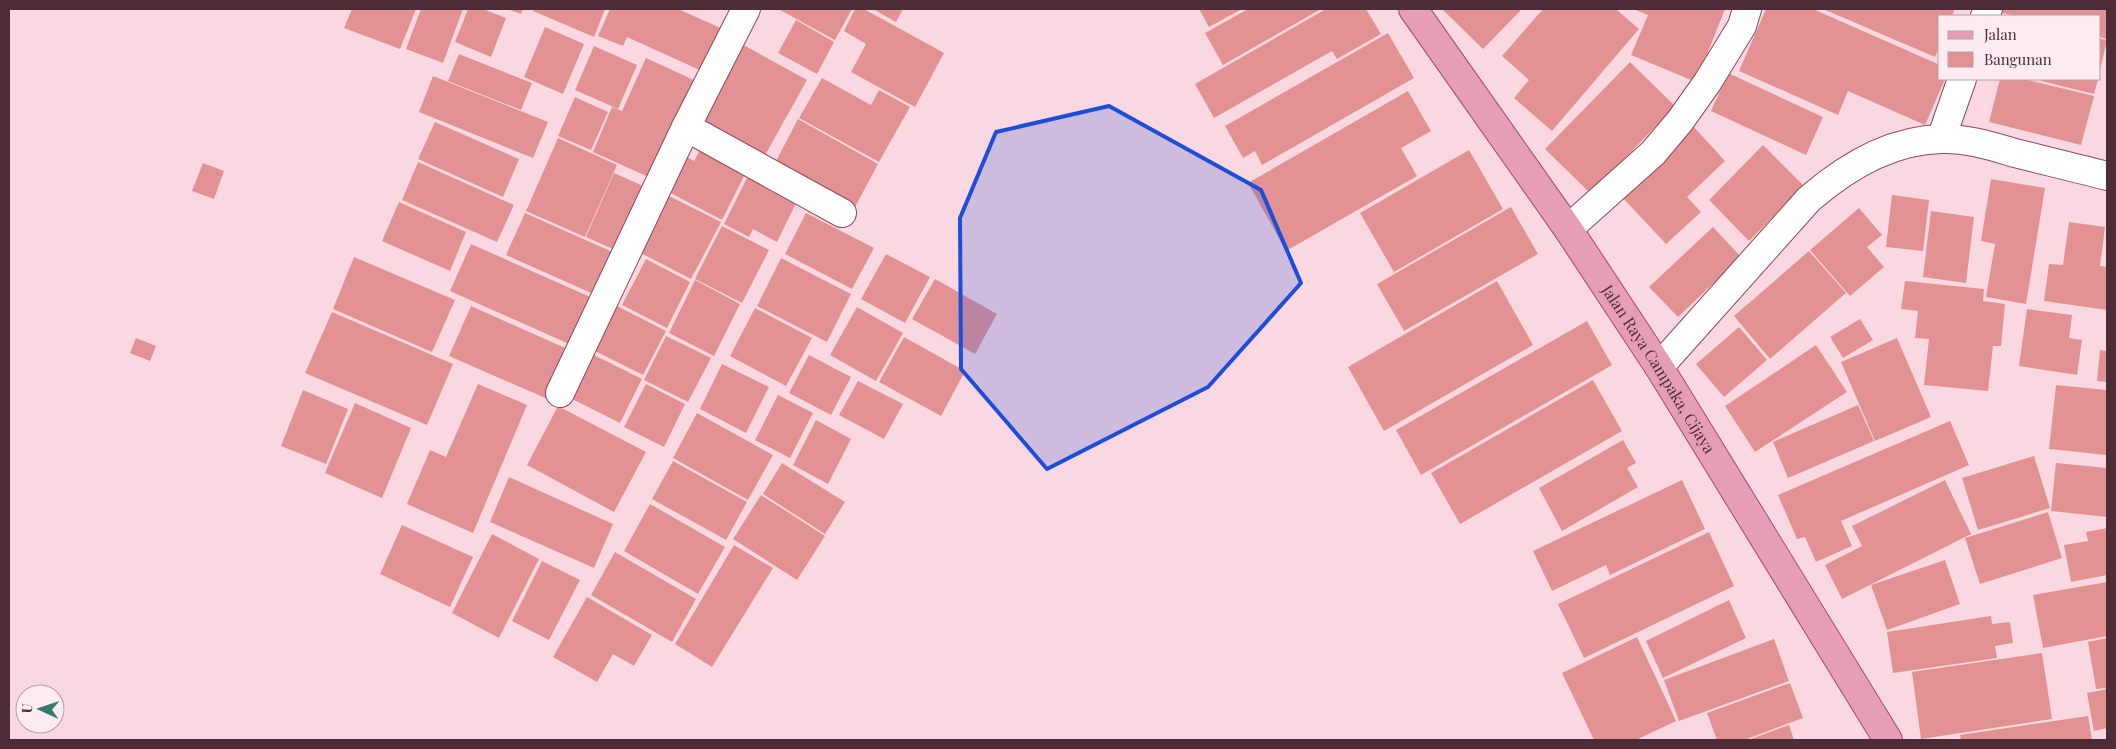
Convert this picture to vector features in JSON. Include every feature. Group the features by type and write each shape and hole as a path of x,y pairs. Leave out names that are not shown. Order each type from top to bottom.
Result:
{"main road":[{"name":"Jalan Raya Campaka, Cijaya","path":"1413,9 1568,228 1659,367 1888,740"}],"street":[{"path":"560,393 744,9"},
{"path":"1568,228 1653,153 1680,121 1707,83 1742,26 1747,9"},
{"path":"1941,139 1962,80"},
{"path":"686,127 842,213"},
{"path":"1659,367 1809,199 1837,175 1868,158 1904,145 1941,139 1976,142 2107,176"}],"highlighted area":[{"path":"1109,106 1261,190 1301,283 1208,387 1047,469 961,369 960,218 996,132"}],"building":[{"path":"352,9 416,9 400,49 344,28"},
{"path":"421,9 463,9 443,63 406,49"},
{"path":"468,9 483,9 506,18 491,57 455,42"},
{"path":"507,9 523,9 521,14"},
{"path":"534,9 605,9 594,37 533,11"},
{"path":"610,9 678,9 723,29 704,72 627,37 623,46 598,36"},
{"path":"778,9 852,9 835,40"},
{"path":"855,9 864,9 944,53 915,107 851,72 866,44 844,31"},
{"path":"873,9 903,9 896,22"},
{"path":"1199,9 1242,9 1209,27"},
{"path":"1248,9 1321,9 1223,65 1205,33"},
{"path":"1326,9 1366,9 1381,34 1337,59 1332,51 1214,118 1195,84"},
{"path":"1442,9 1522,9 1483,49"},
{"path":"1543,9 1616,9 1639,29 1552,131 1514,98 1529,80 1502,56"},
{"path":"1633,9 1725,9 1696,82 1631,55 1648,15"},
{"path":"1766,9 1813,9 1938,64 1938,80 1945,80 1925,125 1848,91 1838,115 1739,71"},
{"path":"1823,9 1955,9 1952,15 1938,15 1938,50 1935,57"},
{"path":"1999,9 2107,9 2106,39 2101,37 2101,15 2012,15 1999,12"},
{"path":"796,20 834,42 817,74 778,53"},
{"path":"545,27 584,44 563,94 524,77"},
{"path":"1388,33 1414,78 1262,165 1255,151 1243,158 1225,126"},
{"path":"2101,39 2107,40 2101,66"},
{"path":"740,43 807,80 763,159 697,123"},
{"path":"594,46 637,65 618,109 575,90"},
{"path":"459,54 532,83 521,110 448,81"},
{"path":"646,58 696,81 653,179 593,152 612,107 622,111"},
{"path":"1630,62 1675,106 1591,194 1545,149"},
{"path":"1728,73 1823,117 1806,155 1711,111"},
{"path":"433,76 548,122 533,158 419,112"},
{"path":"822,78 871,105 879,90 910,107 879,162 799,118"},
{"path":"2000,80 2028,80 2094,96 2081,145 1989,122"},
{"path":"2042,80 2098,80 2094,94"},
{"path":"1408,91 1431,131 1401,148 1417,176 1286,251 1248,183"},
{"path":"575,97 608,112 591,150 558,136"},
{"path":"798,119 878,164 855,207 775,163"},
{"path":"435,122 519,159 503,197 418,159"},
{"path":"1693,126 1725,161 1687,197 1701,212 1666,244 1620,195"},
{"path":"558,138 617,165 585,237 526,211"},
{"path":"1763,145 1804,186 1749,241 1709,200"},
{"path":"701,148 746,172 722,220 665,190 682,154 694,161"},
{"path":"1469,150 1503,209 1394,272 1360,213"},
{"path":"418,162 514,205 497,242 402,200"},
{"path":"203,163 224,171 214,199 192,191"},
{"path":"750,172 799,197 777,242 753,229 749,237 724,224"},
{"path":"614,173 650,189 622,253 586,237"},
{"path":"1991,179 2045,188 2026,304 1986,297 1995,244 1981,241"},
{"path":"1892,195 1929,200 1923,251 1886,247"},
{"path":"669,196 721,222 691,279 639,252"},
{"path":"399,202 466,232 450,271 382,241"},
{"path":"1511,207 1538,254 1404,331 1377,284"},
{"path":"1859,208 1882,235 1867,247 1884,267 1850,296 1810,250"},
{"path":"1931,211 1974,217 1966,283 1923,277"},
{"path":"525,213 617,254 598,296 506,255"},
{"path":"806,213 874,248 852,289 785,254"},
{"path":"2069,222 2105,227 2100,266 2107,267 2107,310 2044,301 2049,264 2063,265"},
{"path":"722,226 769,250 742,303 695,279"},
{"path":"1713,227 1741,257 1678,317 1649,287"},
{"path":"471,244 597,300 576,347 450,291"},
{"path":"1809,251 1846,293 1770,359 1734,316"},
{"path":"886,254 930,277 905,323 861,299"},
{"path":"354,257 455,300 432,352 333,309"},
{"path":"781,258 851,294 827,342 757,306"},
{"path":"646,259 690,282 667,328 622,305"},
{"path":"935,279 997,314 975,354 912,319"},
{"path":"695,280 740,304 714,356 669,333"},
{"path":"1497,281 1533,345 1384,431 1348,367"},
{"path":"1905,281 1984,289 1983,301 2005,304 2001,346 1993,346 1988,391 1924,385 1929,339 1915,338 1918,311 1901,309"},
{"path":"471,306 574,352 552,401 449,356"},
{"path":"617,306 666,331 643,375 595,351"},
{"path":"857,307 903,333 876,381 830,355"},
{"path":"755,308 812,338 786,386 730,356"},
{"path":"2027,309 2072,315 2069,338 2082,340 2077,375 2019,366"},
{"path":"332,312 453,364 427,425 305,373"},
{"path":"1860,319 1873,340 1843,358 1830,337"},
{"path":"1587,321 1612,365 1421,475 1396,430"},
{"path":"1739,327 1767,360 1724,397 1696,364"},
{"path":"666,336 711,358 688,402 644,380"},
{"path":"904,337 965,371 941,416 879,382"},
{"path":"136,338 156,346 150,361 130,353"},
{"path":"1897,338 1931,417 1875,441 1841,362"},
{"path":"1816,345 1847,392 1755,452 1725,406"},
{"path":"2100,350 2107,351 2107,382 2097,381"},
{"path":"590,353 642,379 620,423 568,397"},
{"path":"809,355 851,377 831,415 789,393"},
{"path":"722,364 769,387 746,433 700,409"},
{"path":"1593,380 1622,431 1460,524 1431,473"},
{"path":"858,381 903,404 884,439 839,415"},
{"path":"478,384 527,405 473,533 407,504 430,450 446,457"},
{"path":"646,384 685,404 664,447 624,427"},
{"path":"2056,385 2107,390 2107,455 2049,449"},
{"path":"303,390 348,409 326,464 281,446"},
{"path":"778,395 813,413 790,458 755,440"},
{"path":"355,403 411,428 382,498 325,473"},
{"path":"1858,405 1874,441 1788,478 1773,442"},
{"path":"558,406 646,452 614,512 527,465"},
{"path":"697,413 773,455 748,500 673,458"},
{"path":"816,420 851,439 828,484 793,465"},
{"path":"1950,421 1969,465 1841,521 1852,546 1816,562 1805,537 1797,539 1778,495"},
{"path":"1623,440 1636,463 1627,468 1638,487 1562,531 1539,488"},
{"path":"2034,456 2050,508 1978,530 1962,478"},
{"path":"673,461 747,502 726,540 652,499"},
{"path":"782,463 845,502 825,534 763,494"},
{"path":"2056,463 2107,468 2107,517 2051,511"},
{"path":"509,477 613,524 594,568 490,522"},
{"path":"1682,480 1705,529 1610,575 1606,565 1552,591 1533,551"},
{"path":"1945,480 1971,534 1842,599 1825,565 1862,546 1852,526"},
{"path":"761,495 825,536 797,580 733,539"},
{"path":"650,504 725,547 698,594 624,551"},
{"path":"2048,512 2062,558 1980,584 1965,538"},
{"path":"402,525 473,557 450,607 380,574"},
{"path":"2107,528 2107,575 2071,582 2064,545 2088,541 2086,532"},
{"path":"1709,532 1734,586 1584,658 1558,604"},
{"path":"492,534 539,559 499,638 452,613"},
{"path":"734,545 773,568 712,667 675,644"},
{"path":"615,552 696,599 672,642 591,595"},
{"path":"1945,560 1960,604 1887,630 1871,585"},
{"path":"542,561 580,580 549,640 512,621"},
{"path":"2107,582 2107,636 2043,648 2033,595"},
{"path":"587,597 652,635 634,666 613,654 597,682 553,657"},
{"path":"1729,600 1746,638 1663,678 1646,641"},
{"path":"1991,616 1992,624 2010,622 2013,643 1995,646 1997,658 1893,673 1887,632"},
{"path":"1637,637 1676,721 1636,740 1594,740 1562,673"},
{"path":"2107,638 2107,688 2096,689 2088,642"},
{"path":"1774,639 1789,681 1679,721 1664,680"},
{"path":"2042,653 2052,719 1921,739 1912,672"},
{"path":"1790,683 1803,718 1744,740 1717,740 1707,713"},
{"path":"2107,689 2107,728 2094,731 2087,693"},
{"path":"2088,716 2092,740 1961,740 1960,735"},
{"path":"1789,725 1794,740 1748,740"}]}
